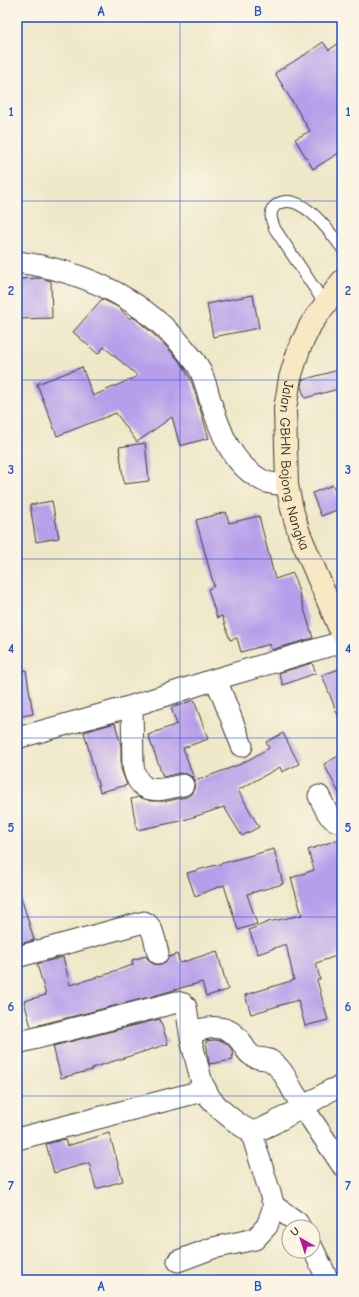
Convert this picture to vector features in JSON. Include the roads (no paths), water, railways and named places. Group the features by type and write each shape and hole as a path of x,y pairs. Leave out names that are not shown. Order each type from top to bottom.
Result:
{"street":[{"path":"17,262 35,264 55,269 101,285 127,298 164,326 198,366 205,381 222,433 232,454 241,465 252,474 265,481 288,485"},
{"name":"Jalan GBHN Bojong Nangka","path":"342,281 311,324 299,349 290,378 285,409 288,485 299,533 342,634"},
{"path":"17,738 132,706 216,679 342,642"},
{"path":"216,679 242,746"},
{"path":"132,706 134,773 142,784 147,788 155,790 183,785"},
{"path":"319,796 329,816 334,821 342,822"},
{"path":"17,957 144,922 149,925 158,953"},
{"path":"17,1043 177,1002 184,1004 186,1008 190,1033 200,1074 206,1090 220,1109 237,1123 251,1131 257,1131 265,1128 331,1090 342,1086"},
{"path":"190,1033 223,1027 239,1038 250,1054 257,1058 270,1060 279,1068 288,1080 303,1107 342,1165"},
{"path":"17,1139 206,1090"},
{"path":"178,1261 213,1248 255,1239 267,1226 274,1206 251,1131"},
{"path":"274,1206 293,1219"},
{"path":"318,1259 328,1280"}],"lane":[{"path":"325,304 275,229 271,220 272,210 275,206 283,202 295,202 303,205 316,217 342,248"}]}
